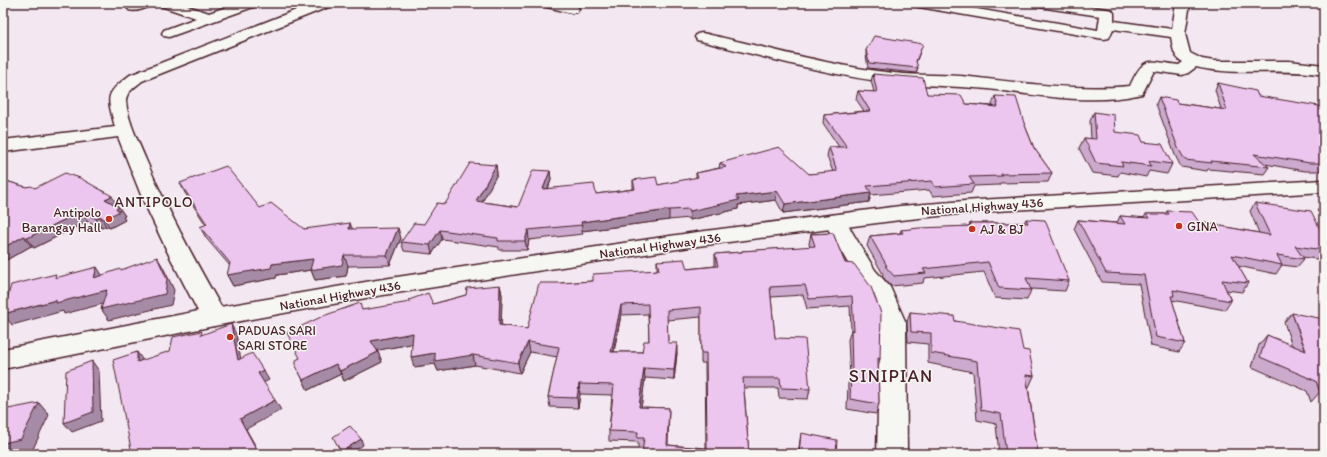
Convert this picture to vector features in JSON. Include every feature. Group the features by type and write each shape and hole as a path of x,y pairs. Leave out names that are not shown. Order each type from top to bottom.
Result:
{"street":[{"path":"166,3 209,18"},
{"path":"169,33 251,3"},
{"path":"548,3 572,9"},
{"path":"919,3 1104,36 1107,24 1107,13 1039,3"},
{"path":"1183,3 1178,34 1183,56 1192,62 1215,66 1303,66 1324,70"},
{"path":"214,317 153,200 126,132 117,101 121,90 136,78 322,4"},
{"path":"1107,24 1178,34"},
{"path":"702,36 841,70 895,78 960,81 1069,93 1106,93 1136,90 1145,70 1151,66 1182,70 1192,62"},
{"path":"3,146 126,132"},
{"name":"National Highway 436","path":"3,359 214,317 377,288 690,240 900,213 978,206 1324,186"},
{"path":"835,222 867,276 881,293 893,323 892,454"}],"building":[{"path":"874,36 923,44 916,61 918,68 869,63 866,50"},
{"path":"873,74 923,78 927,94 961,95 966,104 998,107 995,96 1016,97 1034,148 1052,173 1001,174 1002,176 969,177 974,184 935,187 932,181 867,186 871,193 785,204 777,191 736,196 739,200 690,211 689,209 669,210 581,222 582,225 528,230 525,241 498,241 498,238 440,230 430,245 401,242 414,223 424,224 437,203 445,204 470,163 496,165 476,201 518,207 533,170 550,171 543,189 594,184 596,194 635,189 633,180 656,177 658,185 698,177 696,173 726,167 720,163 779,147 809,174 837,171 829,147 847,147 824,115 870,111 858,91 877,92"},
{"path":"1218,83 1256,91 1258,96 1319,106 1324,114 1324,163 1310,163 1254,154 1269,167 1185,160 1178,148 1159,97 1176,100 1177,103 1227,110"},
{"path":"1094,112 1114,115 1115,132 1140,135 1143,142 1162,144 1172,164 1149,161 1151,166 1121,162 1123,166 1096,163 1084,138 1096,139"},
{"path":"226,166 260,208 271,203 304,229 350,223 349,229 398,228 387,255 344,255 342,265 310,270 313,259 272,264 271,268 227,275 230,263 200,227 207,224 180,183"},
{"path":"65,173 80,178 112,196 105,199 119,207 116,209 120,211 104,219 100,216 96,219 82,211 27,238 24,236 3,248 3,180 26,187 31,186 35,188"},
{"path":"1255,203 1311,211 1324,237 1324,250 1295,246 1304,259 1277,255 1282,265 1232,255 1248,283 1222,280 1231,301 1173,290 1174,296 1171,296 1185,343 1156,337 1144,275 1106,273 1078,220 1125,224 1120,216 1149,218 1146,214 1169,214 1167,211 1192,212 1199,222 1270,235"},
{"path":"1026,219 1045,220 1069,281 1026,278 1031,290 999,288 988,262 923,269 926,273 894,276 885,266 887,266 870,236 903,233 901,230 919,228 971,226 970,223 1028,223"},
{"path":"833,233 845,263 854,264 871,287 881,313 880,359 878,358 879,404 850,399 852,374 851,330 854,331 852,296 809,299 805,285 770,287 775,338 805,339 810,389 781,388 780,378 743,378 749,454 642,454 644,438 637,438 638,432 609,431 614,385 579,384 577,398 548,397 559,347 528,342 518,363 473,355 435,361 435,353 411,357 413,333 371,341 378,352 340,371 336,364 303,380 296,366 296,360 300,358 287,333 323,316 360,303 362,310 410,302 409,300 428,293 433,304 466,295 467,288 500,285 499,325 527,329 539,283 593,281 593,274 659,270 657,261 684,259 687,269 718,266 715,254 815,246 811,234","holes":["648,304 649,341 644,341 642,352 611,352 621,305","701,307 701,353 706,353 707,449 667,445 669,408 639,407 644,368 674,370 677,343 668,343 667,310"]},
{"path":"157,257 167,279 165,294 101,309 107,290 56,303 56,300 3,314 11,285 56,274 55,278 97,267 94,278"},
{"path":"910,312 954,316 955,321 1019,331 1023,350 1029,351 1034,376 1026,375 1038,454 1006,454 1001,414 981,410 977,361 931,353 931,333 911,332"},
{"path":"1292,313 1324,319 1324,370 1320,392 1316,381 1260,357 1267,335 1306,351"},
{"path":"231,324 238,360 252,353 263,370 258,373 275,400 240,419 259,454 132,454 113,360 137,352 137,362 170,351 173,337 202,331 201,335"},
{"path":"92,361 93,412 64,423 66,371"},
{"path":"39,403 21,439 3,443 3,410"},
{"path":"350,426 361,439 341,452 333,437"},
{"path":"801,433 837,440 836,454 799,454"}],"place":[{"name":"Antipolo Barangay Hall","path":"109,219"},
{"name":"GINA","path":"1179,226"},
{"name":"AJ & BJ","path":"972,229"},
{"name":"PADUAS SARI SARI STORE","path":"230,337"}],"district":[{"name":"ANTIPOLO","path":"154,202"},
{"name":"SINIPIAN","path":"891,376"}]}
